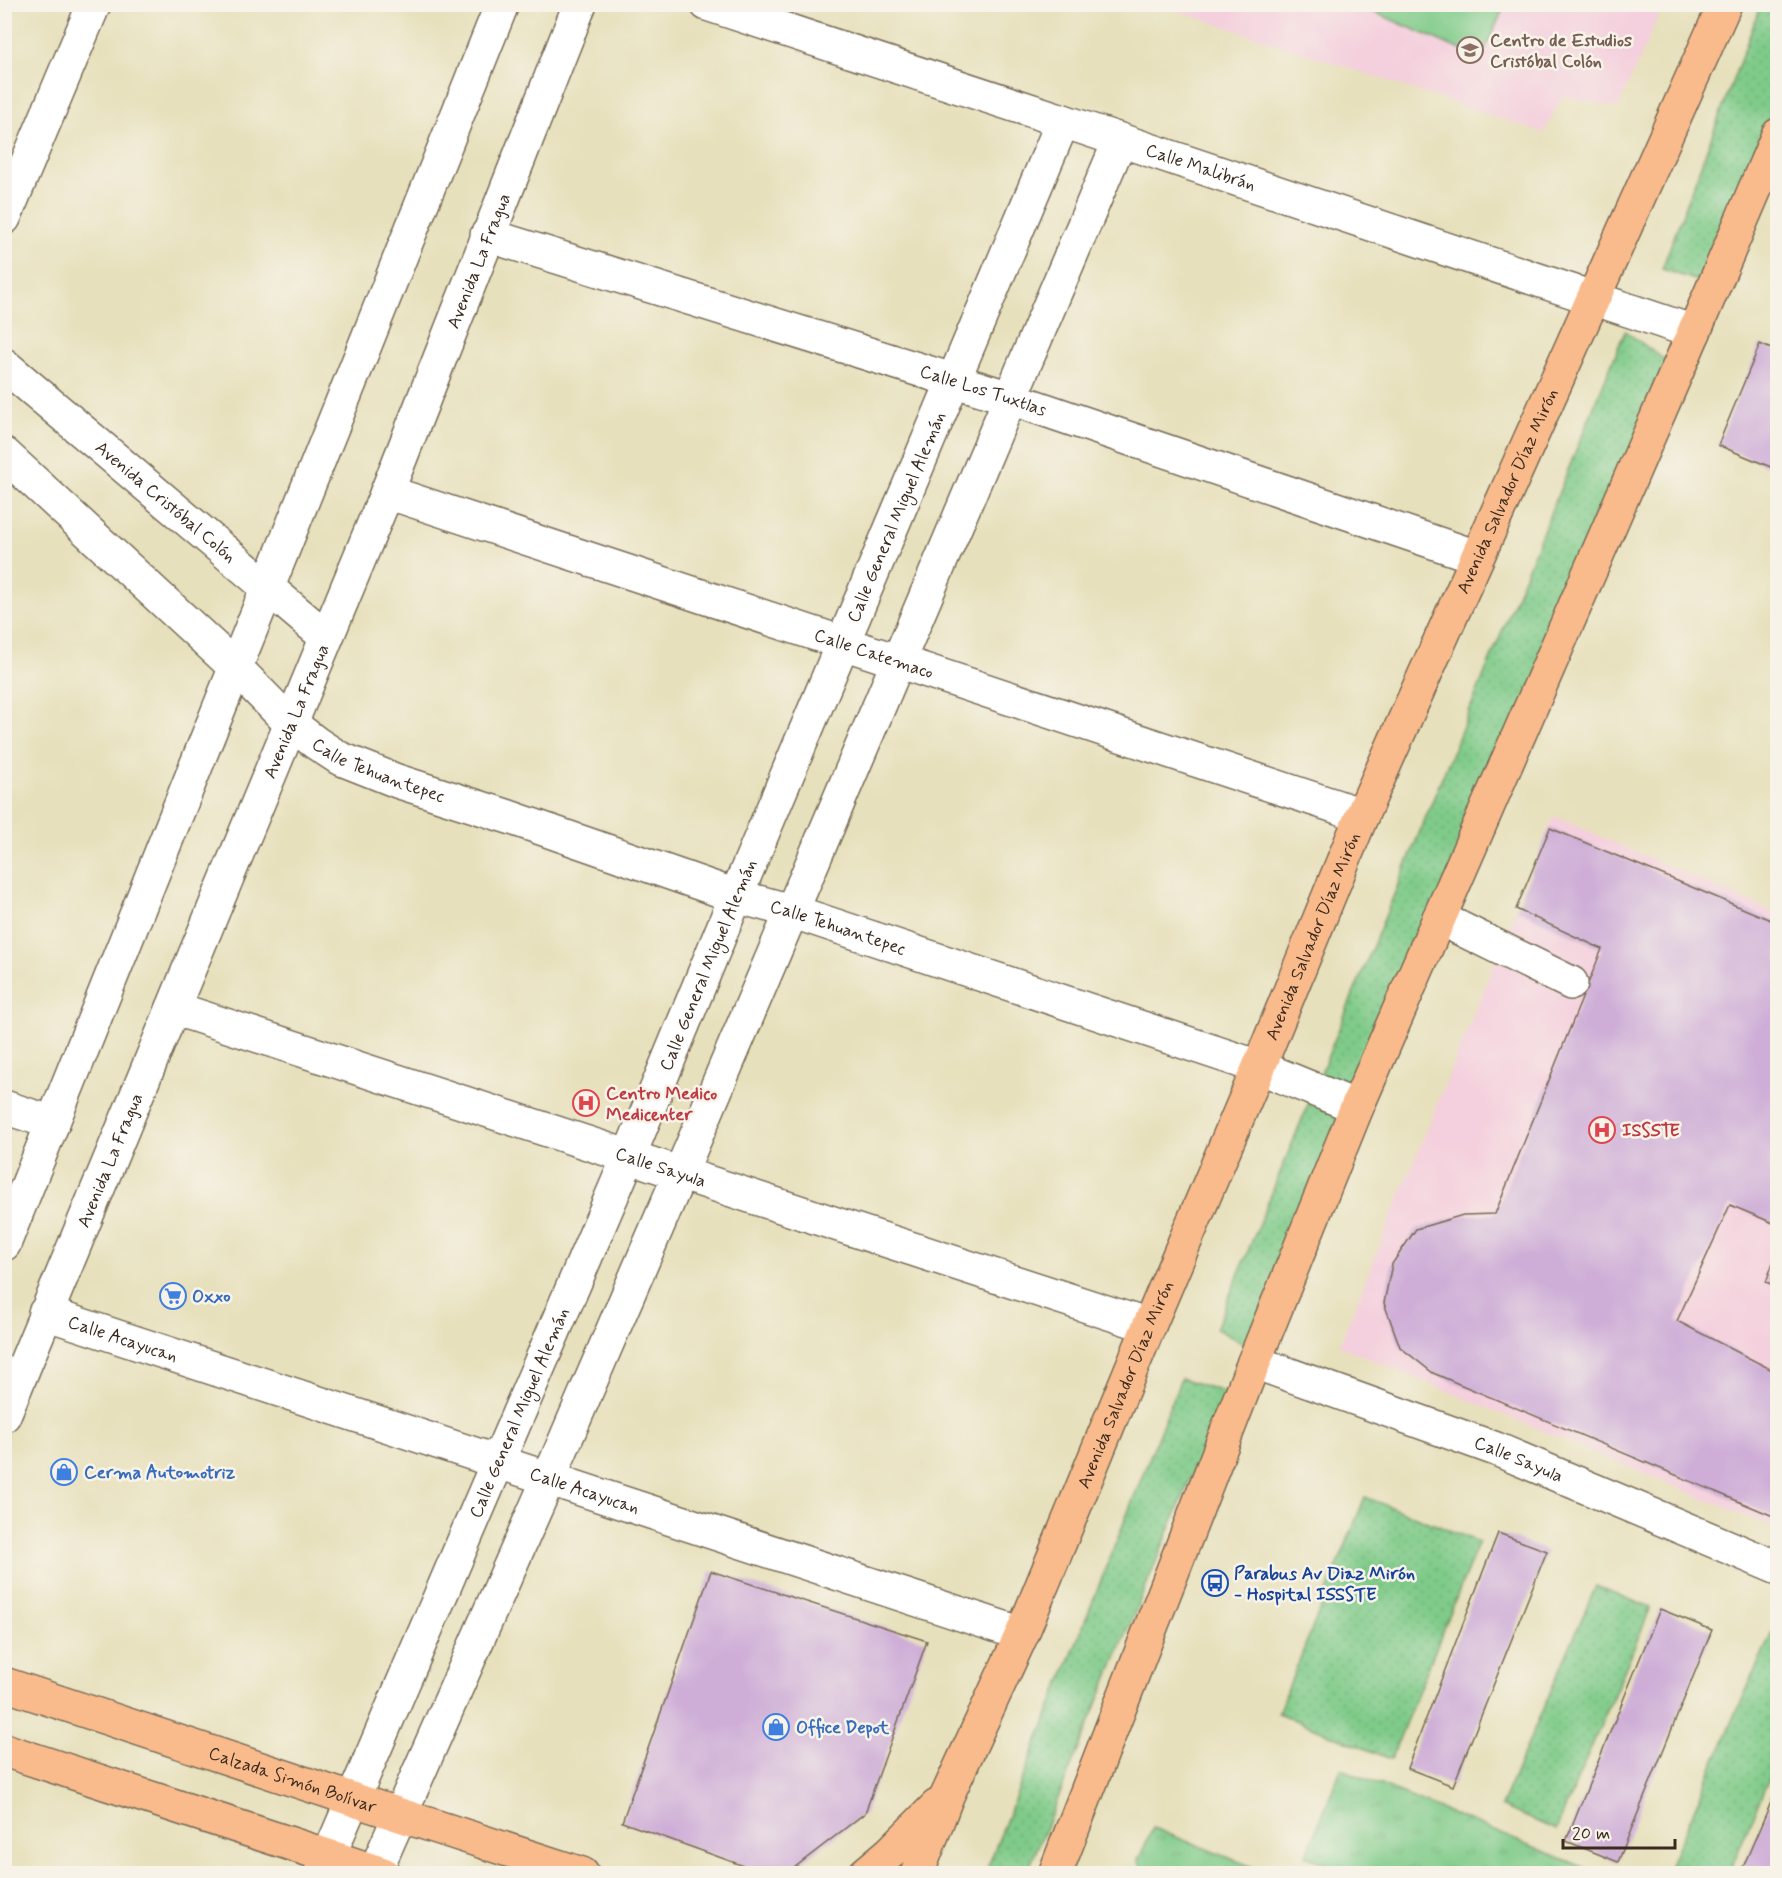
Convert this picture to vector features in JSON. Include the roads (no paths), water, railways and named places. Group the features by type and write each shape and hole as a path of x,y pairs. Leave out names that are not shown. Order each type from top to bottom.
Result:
{"main road":[{"name":"Avenida Salvador Díaz Mirón","path":"917,1874 947,1796 1022,1634 1149,1326 1260,1067 1362,815 1725,4"},
{"path":"1055,1874 1254,1362 1357,1107 1695,332 1778,135"},
{"name":"Calzada Simón Bolívar","path":"4,1684 582,1874"},
{"path":"4,1750 325,1864 377,1873"},
{"path":"865,1874 891,1852 947,1796"},
{"path":"1080,1874 1084,1797"}],"street":[{"path":"4,218 94,4"},
{"path":"4,1244 502,4"},
{"name":"Avenida La Fragua","path":"4,1415 387,492 580,4"},
{"name":"Calle Malibrán","path":"707,4 1695,332"},
{"name":"Calle General Miguel Alemán","path":"325,1864 629,1156 736,896 1063,121"},
{"path":"377,1873 400,1815 680,1174 1120,140"},
{"name":"Calle Los Tuxtlas","path":"487,235 955,380 1477,557"},
{"name":"Avenida Cristóbal Colón","path":"4,365 326,637"},
{"path":"4,454 236,668 290,723"},
{"name":"Calle Catemaco","path":"387,492 1362,815"},
{"name":"Calle Tehuantepec","path":"290,723 339,758 397,781 509,817 736,896 791,912 1260,1067 1357,1107"},
{"path":"1439,918 1571,983"},
{"name":"Calle Sayula","path":"173,1008 1149,1326"},
{"path":"4,1107 53,1123"},
{"name":"Calle Acayucan","path":"45,1313 1022,1634"},
{"name":"Calle Sayula","path":"1254,1362 1496,1449 1778,1568"}],"place":[{"name":"Centro de Estudios Cristóbal Colón","path":"1470,50"},
{"name":"Centro Medico Medicenter","path":"586,1103"},
{"name":"ISSSTE","path":"1602,1130"},
{"name":"Oxxo","path":"173,1296"},
{"name":"Cerma Automotriz","path":"64,1472"},
{"name":"Parabus Av Diaz Mirón - Hospital ISSSTE","path":"1215,1583"},
{"name":"Office Depot","path":"776,1727"}]}
